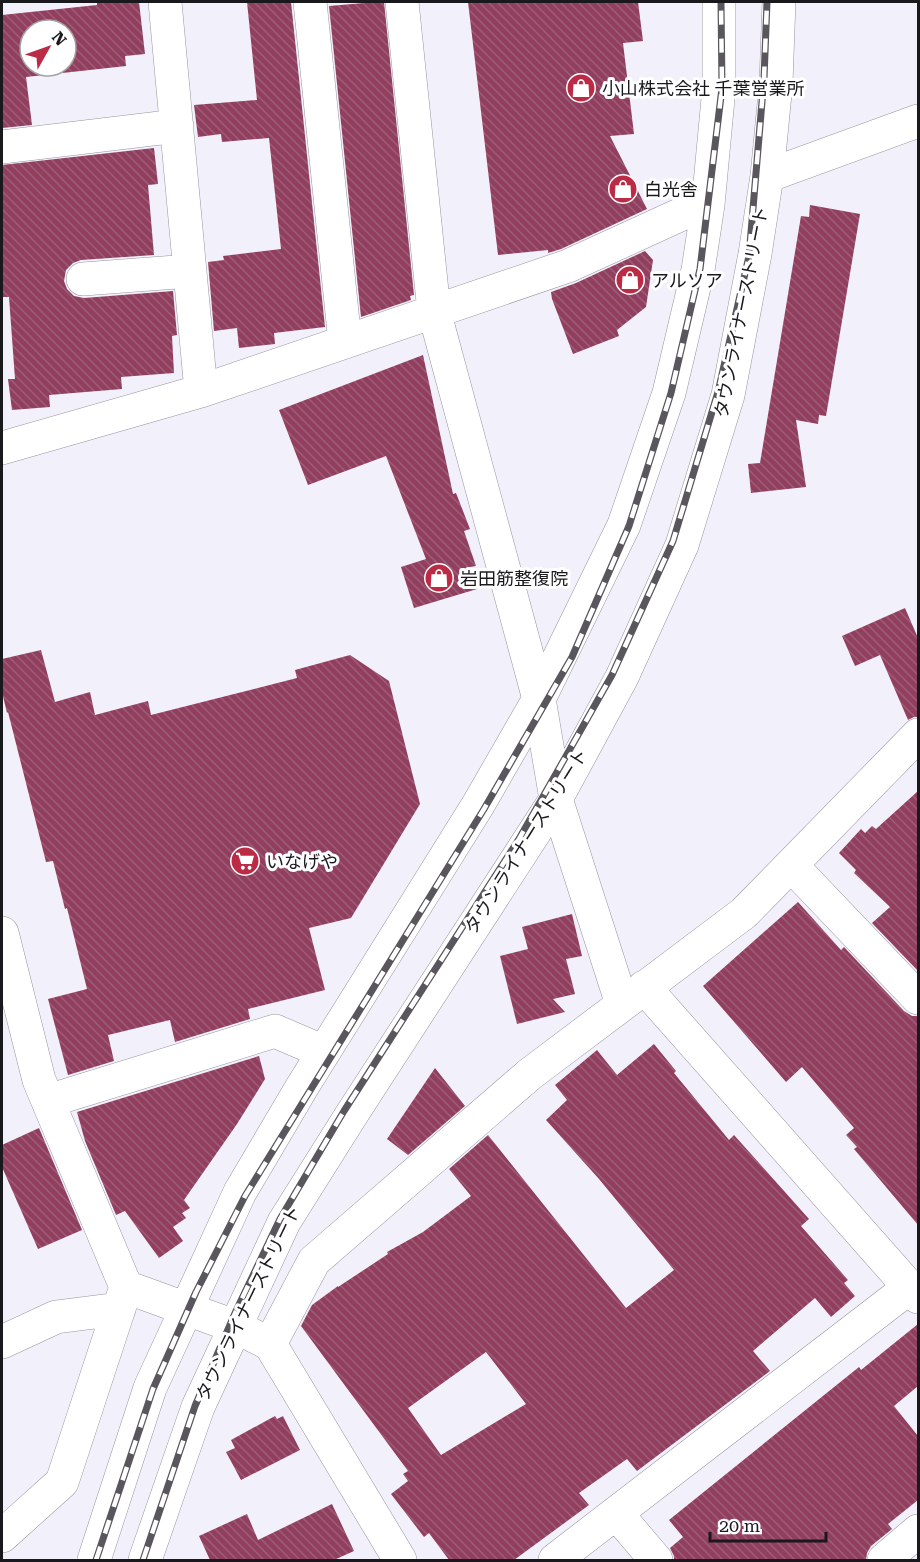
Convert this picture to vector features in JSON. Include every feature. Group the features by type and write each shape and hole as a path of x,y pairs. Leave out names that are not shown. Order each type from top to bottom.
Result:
{"street":[{"path":"165,2 201,391"},
{"path":"310,2 345,342"},
{"path":"402,2 434,312 539,699 556,799 633,996 914,1292 555,1560"},
{"path":"94,1560 150,1388 240,1192 478,805 539,699 624,525 669,393 698,270 708,202 719,88 719,2"},
{"name":"タウンライナーストリート","path":"145,1560 198,1407 284,1222 556,799 622,677 682,545 728,395 756,254 768,176 776,83 779,2"},
{"path":"768,176 918,122"},
{"path":"2,147 177,126"},
{"path":"2,448 201,391 568,266 708,202"},
{"path":"83,279 190,271"},
{"path":"270,1344 314,1261 514,1087 744,913 918,735"},
{"path":"792,866 918,998"},
{"path":"2,933 39,1080 123,1298 62,1482 2,1536"},
{"path":"48,1101 275,1031 324,1052"},
{"path":"2,1342 56,1317 123,1298 186,1309 234,1326 270,1344 400,1560"},
{"path":"616,1513 656,1560"},
{"path":"884,1560 918,1532"}],"building":[{"path":"97,2 139,2 145,54 125,56 126,66 78,71 78,18 18,18 18,78 26,78 32,125 2,128 2,15 97,5"},
{"path":"247,2 291,2 325,327 274,333 275,344 239,348 237,328 214,331 208,262 224,260 223,256 281,249 269,138 222,142 221,134 198,137 194,105 257,100"},
{"path":"384,2 414,295 410,296 411,300 361,317 329,6"},
{"path":"468,2 638,2 643,41 623,43 634,134 610,136 647,209 561,249 548,253 548,250 498,255"},
{"path":"154,148 158,184 148,185 154,255 81,260 73,263 66,270 64,281 67,289 74,296 84,298 173,291 177,335 172,336 174,373 121,377 122,389 49,395 50,407 12,410 8,379 15,379 9,297 2,297 2,165"},
{"path":"810,205 860,214 826,416 819,415 818,424 796,420 806,487 751,493 748,464 760,463 801,216 809,217"},
{"path":"645,251 653,260 646,307 617,330 619,336 573,354 551,292"},
{"path":"423,355 453,494 456,493 470,529 464,531 476,566 470,567 477,589 414,608 401,567 426,559 386,456 308,485 279,410"},
{"path":"905,608 918,638 918,717 908,720 880,655 855,666 842,636"},
{"name":"いなげや","path":"41,650 55,702 90,692 95,715 148,701 151,715 297,678 295,670 350,655 389,681 420,804 351,918 309,928 325,990 248,1009 250,1019 175,1042 170,1020 108,1035 114,1061 68,1075 48,999 87,989 53,861 46,862 2,692 2,659"},
{"path":"918,791 918,971 872,923 890,907 854,873 856,870 839,853 861,829 865,833 872,826 876,829"},
{"path":"798,902 841,950 844,947 904,1011 912,1016 918,1016 918,1225 854,1149 857,1147 846,1135 854,1128 802,1067 786,1082 703,986"},
{"path":"572,914 582,956 566,959 575,994 553,999 565,1012 517,1024 500,956 528,949 522,927"},
{"path":"654,1044 676,1071 674,1073 729,1140 734,1135 809,1219 801,1226 848,1280 844,1283 855,1296 831,1317 815,1298 753,1351 770,1371 637,1471 627,1459 579,1493 589,1505 514,1560 449,1560 429,1533 424,1537 391,1494 408,1481 403,1474 408,1471 301,1326 312,1305 388,1254 387,1252 423,1232 471,1196 449,1169 488,1135 626,1308 674,1270 599,1179 546,1120 567,1100 555,1085 597,1050 617,1075","holes":["486,1352 526,1404 441,1455 408,1408"]},
{"path":"259,1056 265,1079 184,1200 190,1208 182,1213 186,1218 173,1227 183,1241 159,1258 125,1211 116,1215 85,1141 77,1112"},
{"path":"435,1068 465,1106 408,1155 387,1139"},
{"path":"39,1128 82,1230 38,1249 2,1167 2,1145"},
{"path":"918,1324 918,1386 894,1406 918,1436 918,1500 888,1524 892,1529 871,1546 866,1560 674,1560 670,1548 683,1537 669,1520 859,1367 861,1370"},
{"path":"275,1416 277,1419 283,1416 300,1450 241,1480 226,1452 235,1448 231,1440"},
{"path":"332,1504 354,1551 334,1560 210,1560 199,1536 247,1514 258,1540"}],"railway":[{"path":"96,1560 153,1389 196,1292 245,1196 484,809 572,657 629,526 671,393 700,269 722,88 721,2"},
{"path":"143,1560 195,1406 236,1311 280,1219 344,1111 519,839 612,675 673,541 718,392 749,256 764,78 767,2"}],"place":[{"name":"小山株式会社 千葉営業所","path":"581,88"},
{"name":"白光舎","path":"623,189"},
{"name":"アルソア","path":"630,280"},
{"name":"岩田筋整復院","path":"439,578"},
{"name":"いなげや","path":"245,861"}]}
